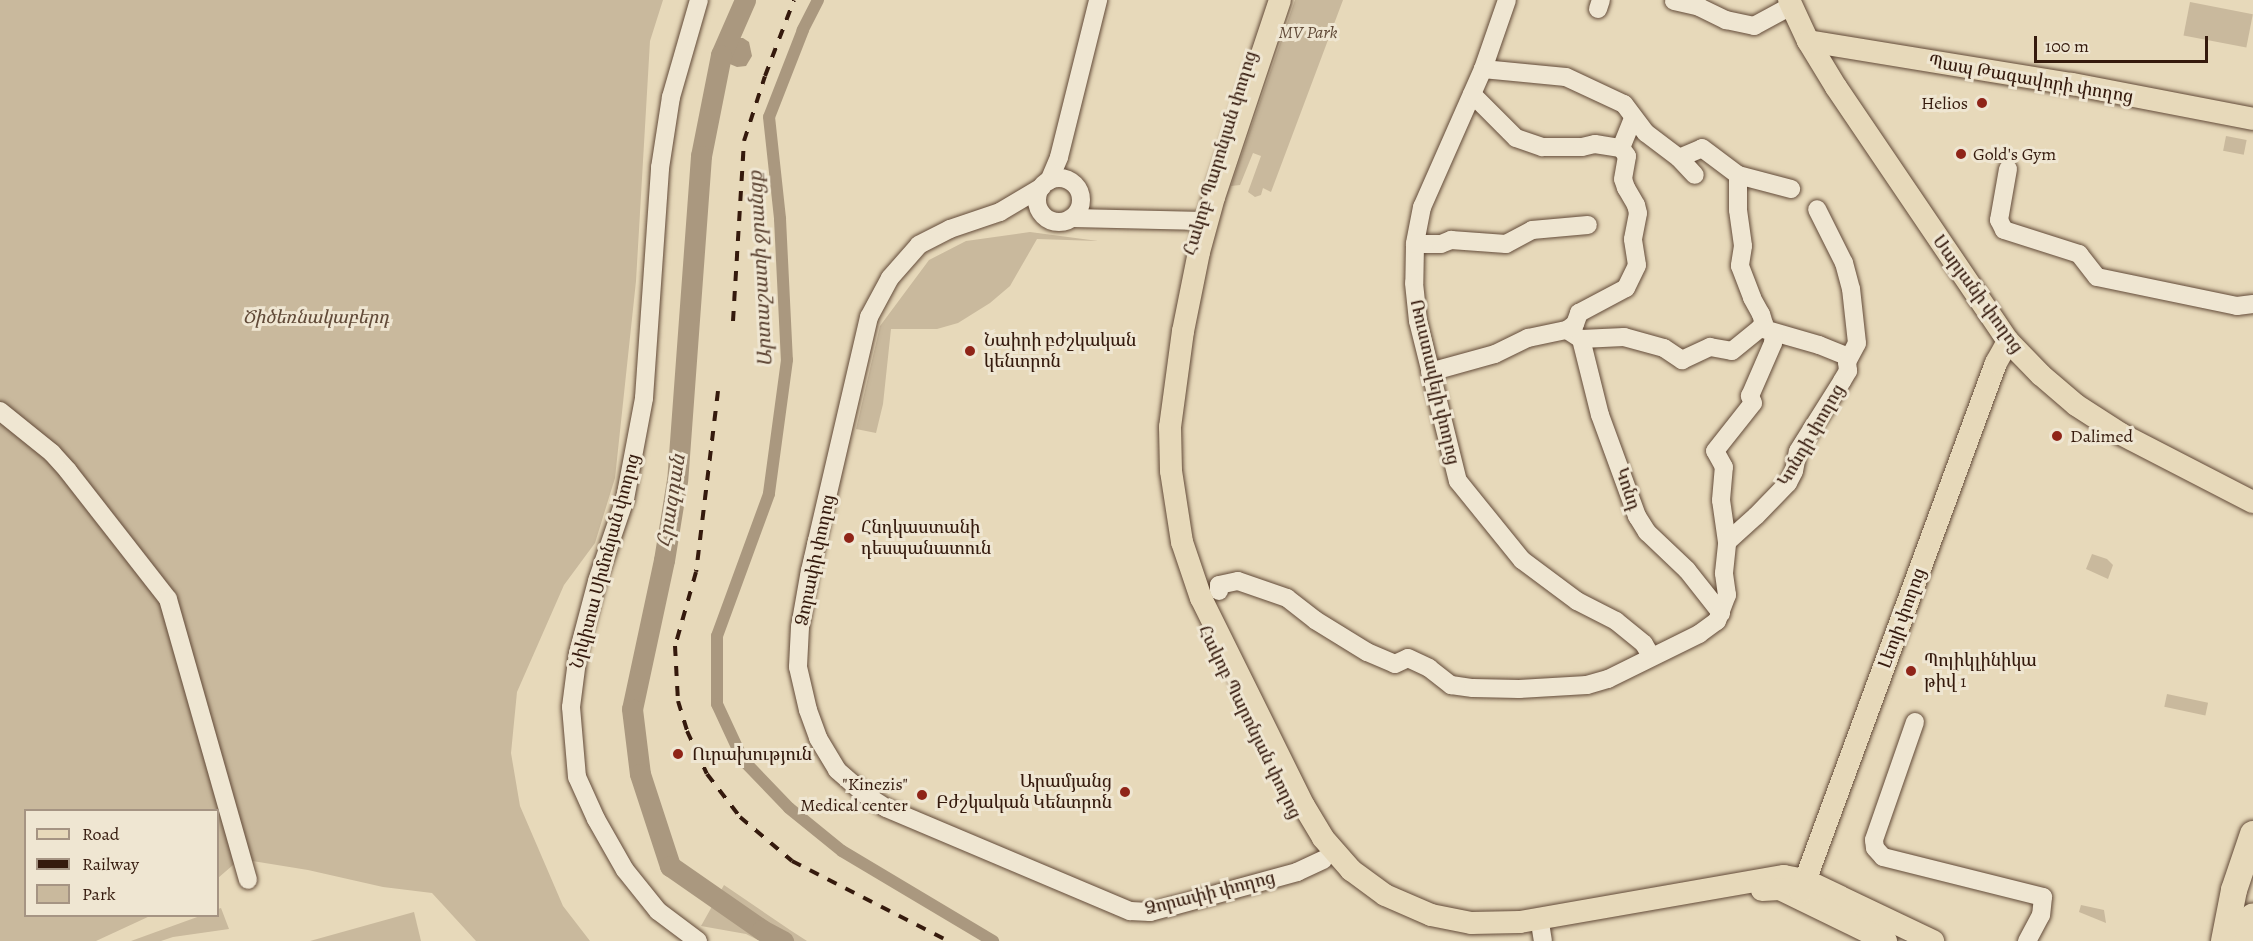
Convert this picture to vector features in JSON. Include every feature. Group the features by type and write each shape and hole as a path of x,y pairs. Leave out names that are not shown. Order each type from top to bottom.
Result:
{"highway":[{"path":"2224,941 2234,890 2253,834"},
{"path":"2236,941 2253,848"},
{"path":"2248,941 2253,916"}],"main road":[{"name":"Հակոբ Պարոնյան փողոց","path":"1275,2 1245,102 1202,218 1170,427 1175,512 1182,542 1201,598 1304,806 1334,852 1351,870 1385,895 1431,915 1471,923 1520,922 1784,876 1886,941"},
{"name":"Հակոբ Պարոնյան փողոց","path":"1275,2 1202,218 1181,291 1165,389 1163,498 1177,564 1221,666 1307,837 1323,860 1344,880 1371,898 1424,921 1477,932 1542,935 1770,889 1802,888 1933,941"},
{"name":"Սարյանի փողոց","path":"1790,3 1813,49 2008,341 2041,375 2076,405 2121,434 2253,502"},
{"name":"Պապ Թագավորի փողոց","path":"1813,49 2072,84 2253,119"},
{"name":"Պապ Թագավորի փողոց","path":"1813,49 2253,132"},
{"name":"Լեոյի փողոց","path":"1802,888 1996,363 2008,341"}],"street":[{"name":"Նիկիտա Սիմոնյան փողոց","path":"698,941 658,912 625,870 596,819 577,777 571,707 578,653 597,580 625,499 644,398 660,168 671,97 699,0"},
{"path":"1042,214 1037,200 1052,182 1098,0"},
{"name":"Ռուստավելի փողոց","path":"1508,0 1483,69 1422,207 1415,244 1414,283 1419,321 1430,372 1458,481 1522,560 1577,601 1616,621 1644,644 1651,656"},
{"path":"1674,1 1698,7 1726,20 1754,26 1790,3"},
{"path":"1483,69 1566,77 1624,104 1646,133 1679,158 1695,175"},
{"path":"1472,94 1516,138 1542,147 1582,147 1596,144 1621,148 1627,156 1623,179 1636,204 1638,213 1633,239 1636,256 1635,273 1626,288 1580,313 1575,324 1574,335"},
{"path":"1621,148 1633,118"},
{"path":"1679,158 1702,148 1738,175 1791,189"},
{"path":"2008,169 1999,220 2004,230 2079,254 2097,277 2238,306 2253,304"},
{"path":"1219,591 1219,585 1238,582 1287,598 1315,620 1367,652 1395,664 1407,658 1429,668 1451,685 1518,689 1587,685 1608,679 1699,634 1717,621 1727,596 1724,573 1727,542 1720,500 1725,467 1715,451 1753,403 1750,396 1773,343 1740,266 1743,246 1738,210 1738,175"},
{"path":"1000,212 1052,182 1075,185 1080,195 1101,212 1202,218"},
{"path":"1071,218 1078,211 1080,195"},
{"name":"Կոնդի փողոց","path":"1727,542 1788,483 1801,445 1848,371 1849,357 1857,343 1851,289 1841,256 1817,208"},
{"path":"1000,212 1042,214 1055,222 1071,218 1202,218"},
{"name":"Ձորափի փողոց","path":"1000,212 933,236 906,257 890,278 869,317 810,570 800,627 798,666 808,710 818,738 837,770 866,795 886,808 1130,911 1150,912 1173,906 1297,872 1323,860"},
{"path":"1415,244 1441,244 1451,240 1506,244 1532,230 1588,225"},
{"path":"1430,372 1495,354 1528,338 1574,335 1624,337 1664,348 1682,360 1710,347 1732,351 1767,331 1819,345 1849,357"},
{"name":"Կոնդ","path":"1574,335 1600,415 1627,483 1632,506 1647,532 1687,570 1721,613"},
{"path":"0,411 52,453 65,473 168,599 248,880"},
{"path":"1915,722 1874,840 1875,848 1883,857 2043,897 2041,915 2027,941"}],"green space":[{"name":"Ծիծեռնակաբերդ","path":"0,0 663,0 650,41 636,281 615,478 595,543 564,585 517,692 511,753 520,806 563,906 590,941 476,941 432,893 383,887 308,870 240,859 219,877 219,809 24,809 24,917 148,917 96,941 0,941"},
{"name":"MV Park","path":"1295,0 1343,0 1271,192 1263,188 1261,195 1255,197 1248,192 1261,156 1253,153 1240,185 1231,186"},
{"path":"2190,2 2253,14 2246,48 2184,35"},
{"path":"2226,136 2247,140 2244,155 2223,151"},
{"path":"1030,232 1098,241 1037,239 1010,286 990,303 958,323 937,329 891,329 883,404 876,433 856,429 880,326 929,260 966,241"},
{"path":"2092,554 2107,559 2113,565 2108,579 2086,569"},
{"path":"2167,694 2208,703 2205,715 2164,707"},
{"path":"724,885 807,941 760,941 746,934 701,926"},
{"path":"2081,905 2104,910 2106,923 2079,912"},
{"path":"221,908 229,929 173,937 161,941 131,941 197,917 219,917 219,909"},
{"path":"414,912 421,941 310,941"}],"shaded area":[{"path":"743,38 749,42 752,56 746,66 737,67 725,62 729,42"}],"waterway":[{"name":"Հրազդան","path":"745,0 721,55 701,156 677,480 664,560 632,709 640,774 670,866 762,930 783,941"},
{"name":"Արտաշատի ջրանցք","path":"818,0 803,30 769,117 780,219 787,360 769,494 717,636 717,704 743,760 789,808 842,851 993,941"}],"railway":[{"path":"733,321 744,141 765,76 794,0"},
{"path":"718,391 696,572 675,646 678,701 687,731 707,774 740,817 792,861 948,941"}],"place":[{"name":"Helios","path":"1982,103"},
{"name":"Gold's Gym","path":"1961,154"},
{"name":"Նաիրի բժշկական կենտրոն","path":"970,351"},
{"name":"Dalimed","path":"2057,436"},
{"name":"Հնդկաստանի դեսպանատուն","path":"849,538"},
{"name":"Պոլիկլինիկա թիվ 1","path":"1911,671"},
{"name":"Ուրախություն","path":"678,754"},
{"name":"Արամյանց Բժշկական Կենտրոն","path":"1125,792"},
{"name":"\"Kinezis\" Medical center","path":"922,795"}]}
